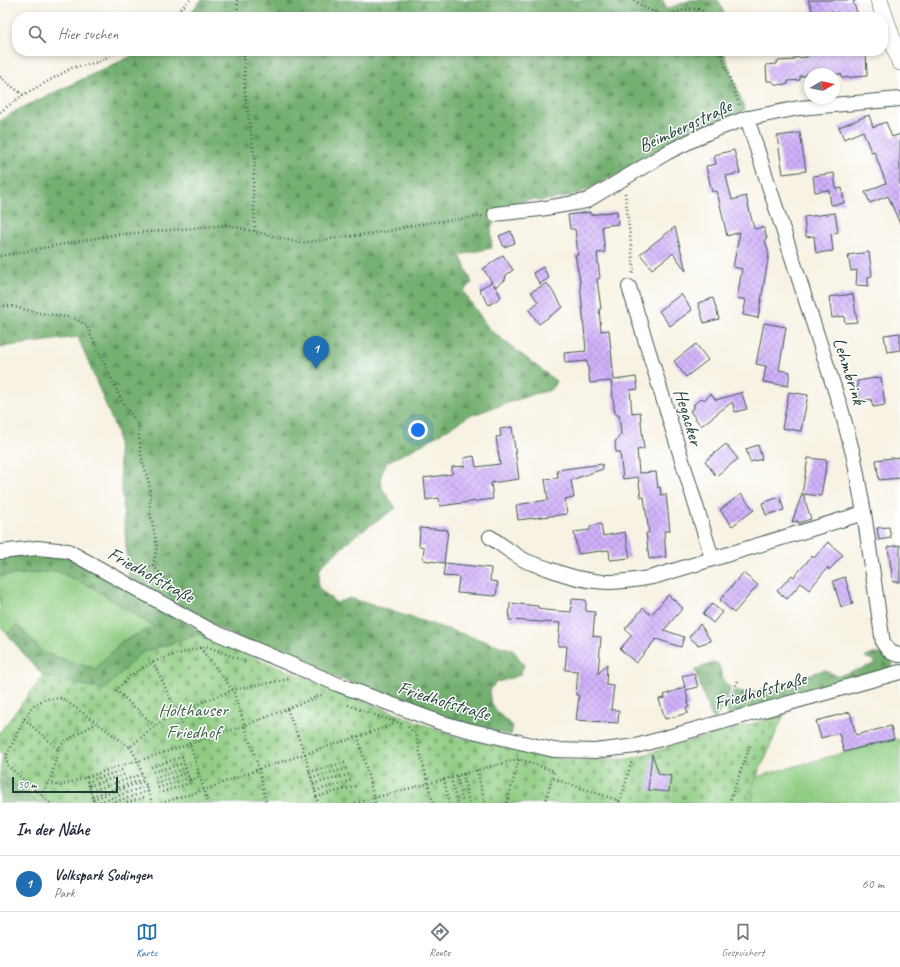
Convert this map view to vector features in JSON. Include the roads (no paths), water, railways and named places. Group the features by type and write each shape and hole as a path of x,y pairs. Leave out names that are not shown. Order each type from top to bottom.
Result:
{"main road":[{"path":"879,0 883,12"},
{"path":"888,27 900,62"}],"street":[{"name":"Beimbergstraße","path":"495,214 540,209 586,200 668,152 709,132 748,118 799,108 900,99"},
{"name":"Lehmbrink","path":"748,118 842,412 854,458 864,513 883,642 888,650 900,656"},
{"name":"Hegacker","path":"629,287 712,558"},
{"path":"490,537 526,561 569,577 593,582 624,582 653,577 864,513"},
{"name":"Friedhofstraße","path":"0,552 37,548 68,551 212,631 337,684 405,710 464,729 525,742 554,750 595,751 636,746 900,672"}],"place":[{"name":"Volkspark Sodingen","path":"316,369"}],"park label":[{"name":"Holthauser Friedhof","path":"193,721"}]}
